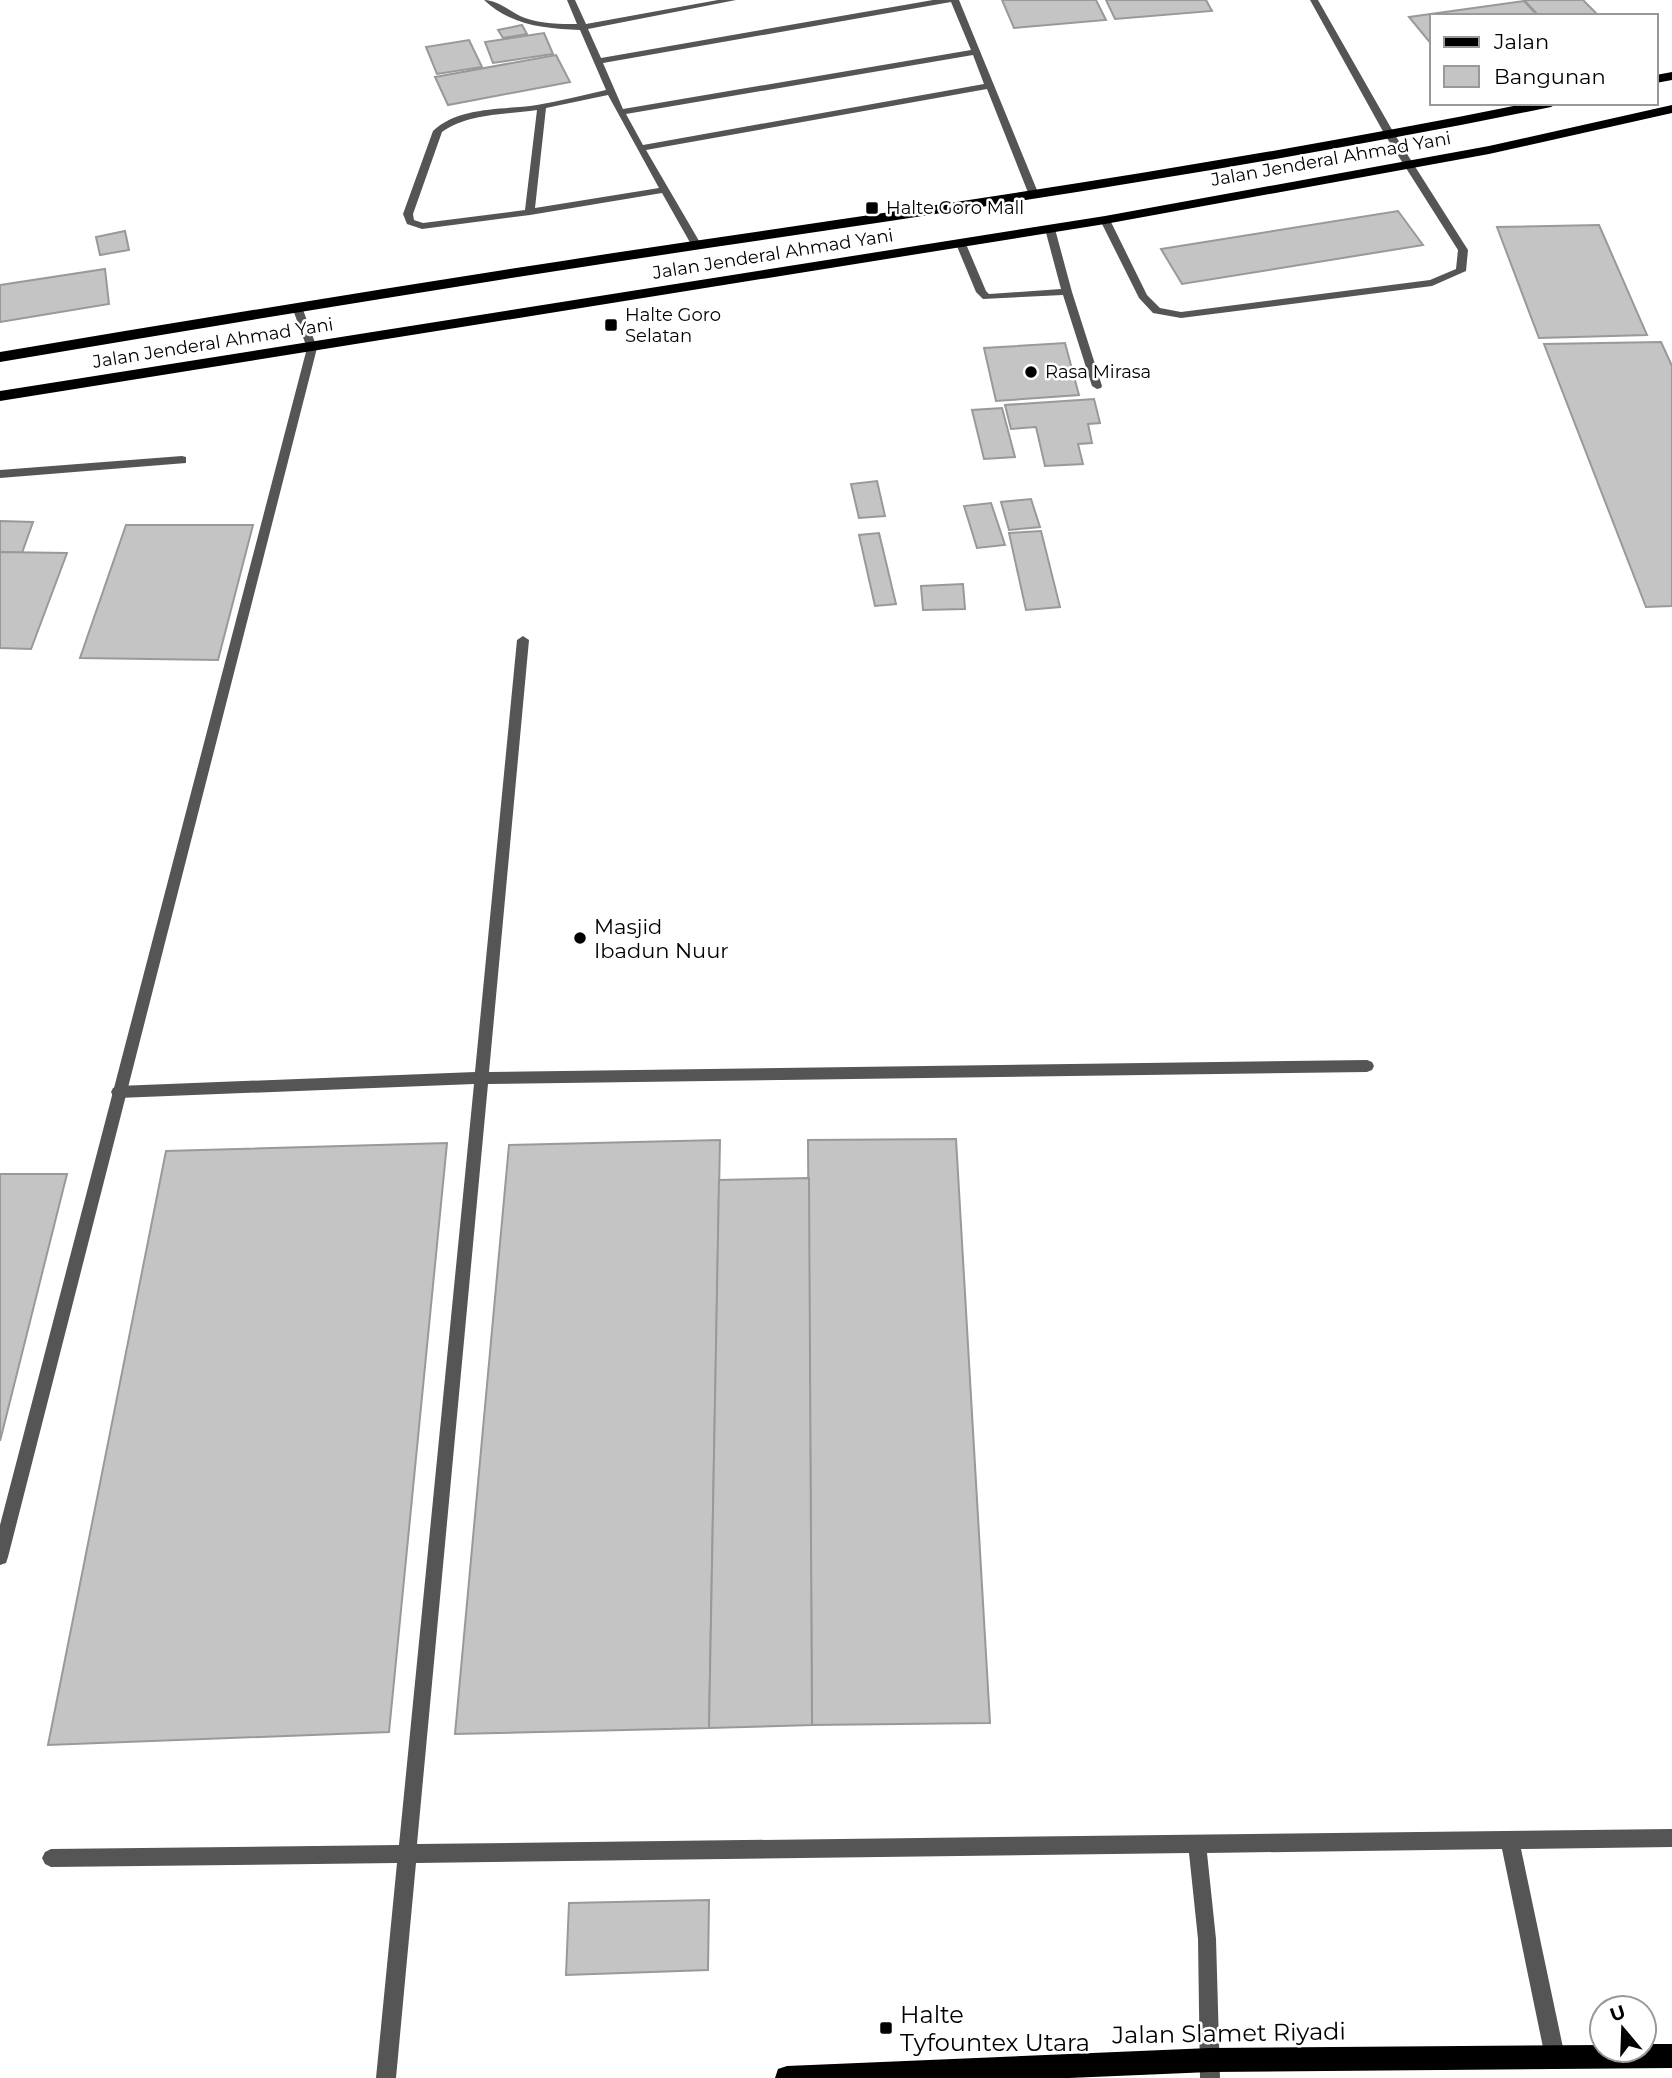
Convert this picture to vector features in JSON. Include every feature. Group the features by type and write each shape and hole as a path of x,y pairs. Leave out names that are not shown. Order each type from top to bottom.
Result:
{"highway":[{"name":"Jalan Jenderal Ahmad Yani","path":"0,357 297,307 1034,195 1390,135 1541,105"},
{"name":"Jalan Jenderal Ahmad Yani","path":"0,396 1105,220 1573,133 1672,109"}],"main road":[{"name":"Jalan Slamet Riyadi","path":"787,2078 1672,2056"}],"street":[{"path":"488,0 504,13 534,24 583,26 732,0"},
{"path":"571,0 600,61 610,92 697,246"},
{"path":"600,61 948,0"},
{"path":"955,0 1034,195"},
{"path":"1105,220 1143,296 1157,311 1181,315 1432,282 1461,271 1463,250 1390,135 1314,0"},
{"path":"620,111 975,52"},
{"path":"640,148 989,86"},
{"path":"610,92 542,107 459,119 445,124 438,131 408,214 411,222 422,226 664,190"},
{"path":"530,212 542,107"},
{"path":"1050,229 1097,386"},
{"path":"961,243 981,292 987,297 1067,292"},
{"path":"0,1557 312,348 297,307"},
{"path":"0,474 182,460"},
{"path":"386,2078 523,640"},
{"path":"118,1092 483,1078 1367,1066"},
{"path":"51,1857 408,1855 1672,1838"},
{"path":"1510,1842 1555,2057"},
{"path":"1197,1843 1207,1939 1210,2069"}],"building":[{"path":"1002,0 1096,0 1106,20 1014,28"},
{"path":"1106,0 1206,0 1212,11 1115,19"},
{"path":"1524,0 1583,0 1597,14 1537,14"},
{"path":"1524,1 1536,14 1431,14"},
{"path":"1430,14 1430,43 1409,17"},
{"path":"522,25 527,34 503,38 498,30"},
{"path":"544,33 553,54 493,63 485,42"},
{"path":"469,40 482,67 437,74 426,47"},
{"path":"556,55 570,82 448,105 435,77"},
{"path":"1398,211 1423,245 1182,284 1161,249"},
{"path":"1599,225 1647,335 1539,338 1497,227"},
{"path":"125,231 129,250 100,255 96,237"},
{"path":"105,269 109,304 0,322 0,285"},
{"path":"1661,342 1672,366 1672,606 1646,607 1544,344"},
{"name":"Rasa Mirasa","path":"1065,343 1079,395 996,401 984,348"},
{"path":"1094,399 1100,423 1088,424 1092,443 1078,444 1083,464 1045,466 1036,427 1011,429 1005,405"},
{"path":"1002,408 1015,457 984,459 972,410"},
{"path":"877,481 885,516 859,518 851,484"},
{"path":"1031,499 1040,527 1009,530 1001,502"},
{"path":"991,503 1005,545 977,548 964,506"},
{"path":"0,521 33,522 22,553 0,552"},
{"path":"126,525 253,525 218,660 80,658"},
{"path":"1041,531 1060,607 1026,610 1009,533"},
{"path":"879,533 896,604 875,606 859,535"},
{"path":"0,552 67,553 31,649 0,648"},
{"path":"963,584 965,609 923,610 921,586"},
{"path":"956,1139 990,1723 812,1725 808,1140"},
{"path":"720,1140 709,1728 455,1734 509,1145"},
{"path":"447,1143 389,1732 48,1745 166,1151"},
{"path":"0,1174 67,1174 0,1441"},
{"path":"809,1178 812,1725 709,1728 719,1180"},
{"path":"709,1900 708,1970 566,1975 569,1903"}],"place":[{"name":"Halte Goro Mall","path":"872,208"},
{"name":"Halte Goro Selatan","path":"611,325"},
{"name":"Rasa Mirasa","path":"1031,372"},
{"name":"Masjid Ibadun Nuur","path":"580,938"},
{"name":"Halte Tyfountex Utara","path":"886,2028"}]}
